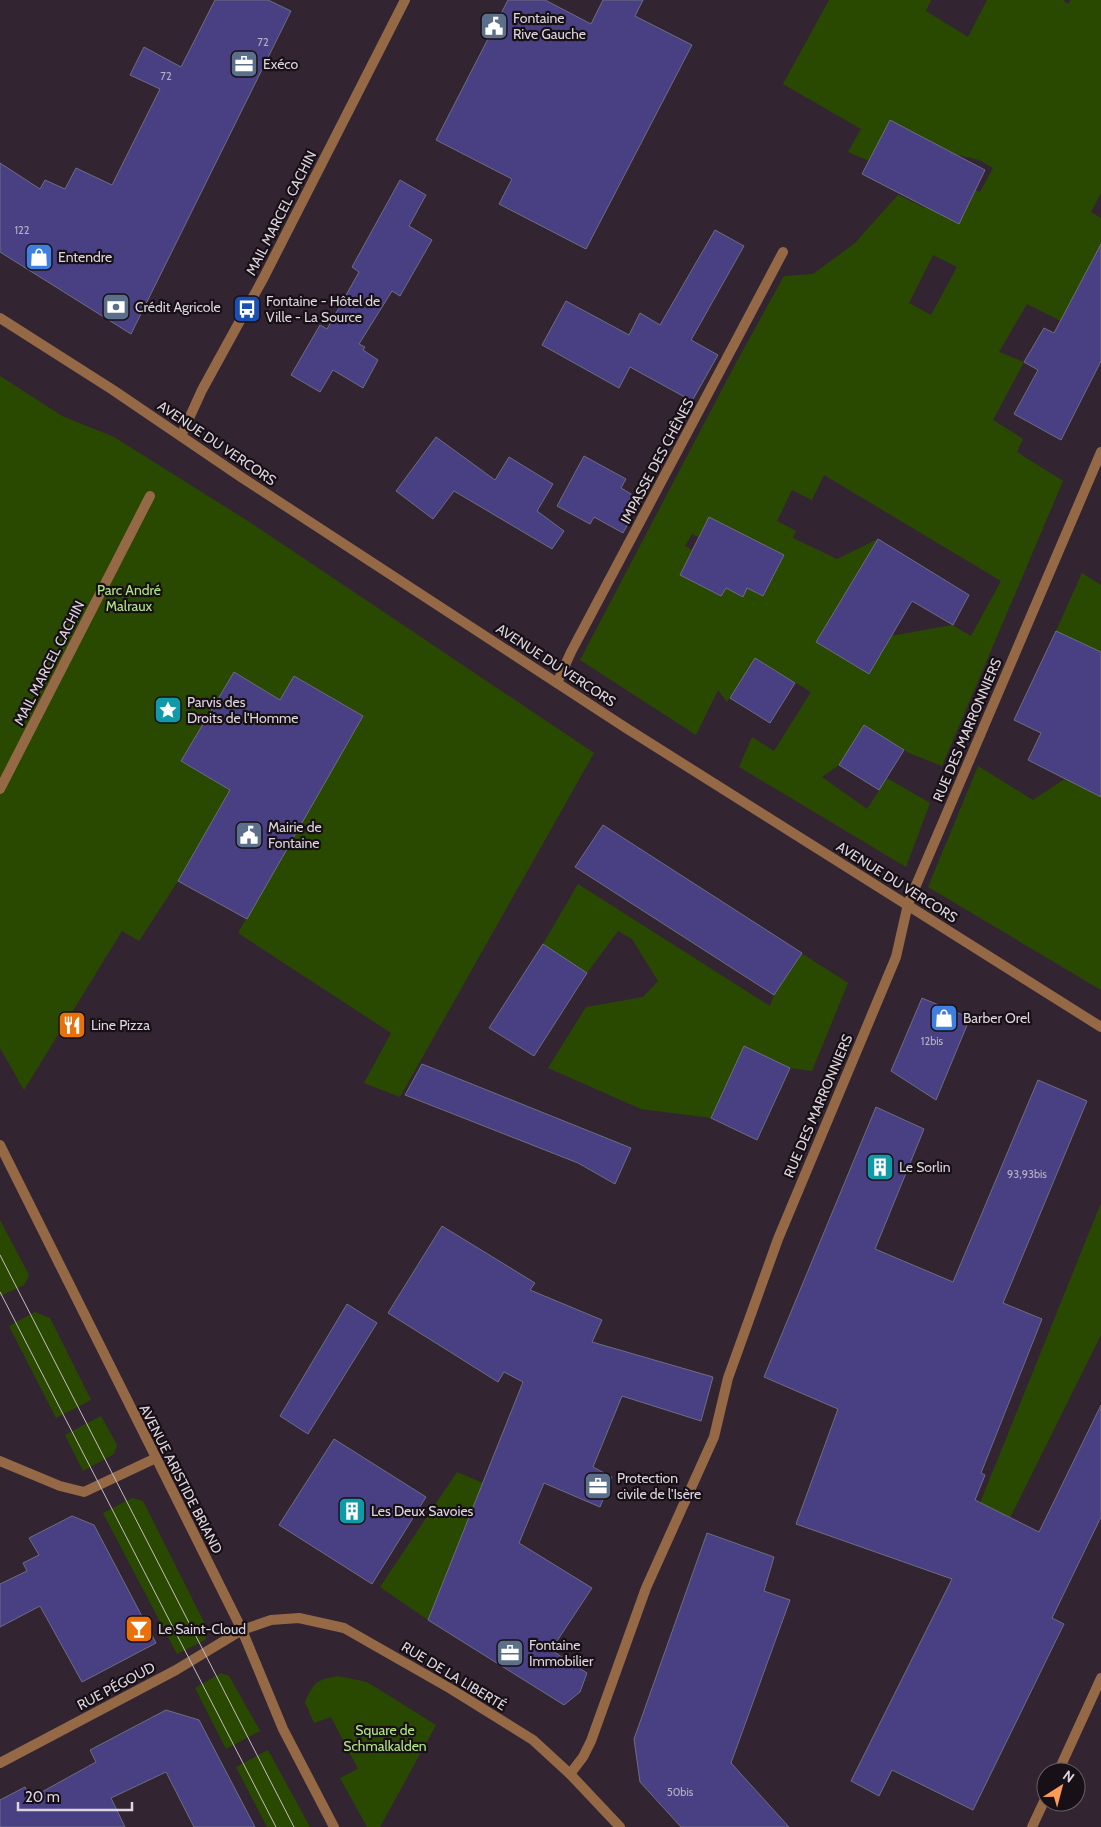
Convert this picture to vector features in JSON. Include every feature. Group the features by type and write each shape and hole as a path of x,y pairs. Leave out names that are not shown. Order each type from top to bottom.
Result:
{"street":[{"name":"MAIL MARCEL CACHIN","path":"181,436 202,390 260,285 405,0"},
{"name":"IMPASSE DES CHÊNES","path":"557,683 783,252"},
{"name":"AVENUE DU VERCORS","path":"0,318 113,390 557,683 1101,1027"},
{"name":"RUE DES MARRONNIERS","path":"570,1774 583,1757 591,1741 646,1588 714,1438 728,1378 778,1239 896,957 908,904 1101,452"},
{"name":"MAIL MARCEL CACHIN","path":"0,789 150,496"},
{"name":"AVENUE ARISTIDE BRIAND","path":"0,1145 242,1630 283,1728 334,1827"},
{"path":"0,1461 60,1486 84,1492 156,1458"},
{"name":"RUE DE LA LIBERTÉ","path":"242,1630 271,1620 299,1618 344,1628 451,1689 533,1740 570,1774 620,1827"},
{"name":"RUE PÉGOUD","path":"0,1763 176,1670 242,1630"},
{"path":"1063,1762 1101,1678"},
{"path":"1032,1827 1039,1812"}],"green space":[{"path":"829,0 931,0 926,11 968,37 987,0 1063,0 1068,4 1071,0 1101,0 1101,193 1091,212 1101,218 1101,341 1027,304 999,352 1024,362 993,420 1023,439 1017,452 1063,481 942,766 909,753 864,725 839,765 822,777 867,809 887,778 930,803 906,867 739,767 752,737 774,751 811,692 755,658 727,702 718,690 696,735 580,660 737,361 784,276 813,274 855,243 898,195 925,208 931,197 961,219 975,190 980,192 993,168 979,160 954,154 890,120 869,161 848,152 861,129 783,84","holes":["933,255 957,267 931,315 909,303","824,475 1001,581 971,636 952,625 891,636 869,674 816,642 878,539 837,559 793,538 796,531 777,521 792,490 812,500","692,534 775,573 764,596 747,588 743,597 726,588 721,596 680,575 693,550 685,546"]},
{"name":"Parc André Malraux","path":"0,376 62,416 114,437 251,523 594,753 400,1097 364,1083 391,1033 238,933 363,716 295,676 280,700 234,672 181,761 230,790 178,881 139,941 122,931 24,1090 0,1048"},
{"path":"1082,573 1101,585 1101,652 1056,631"},
{"path":"978,766 1033,800 1075,772 1101,797 1101,990 928,887"},
{"path":"578,884 770,1006 774,995 801,953 848,983 812,1071 790,1068 744,1047 711,1118 641,1109 548,1068 586,1007 643,997 658,981 632,939 618,931 587,973 543,944"},
{"path":"1101,1203 1101,1335 1010,1518 980,1503"},
{"path":"0,1220 29,1275 24,1285 0,1296"},
{"path":"35,1312 50,1318 91,1400 56,1418 9,1326"},
{"path":"101,1416 117,1445 114,1454 83,1471 65,1435"},
{"path":"457,1472 483,1483 428,1620 380,1587"},
{"path":"132,1498 143,1501 208,1630 205,1640 177,1654 103,1513"},
{"path":"221,1673 229,1676 260,1731 226,1749 195,1688"},
{"name":"Square de Schmalkalden","path":"338,1676 367,1682 436,1725 380,1827 367,1827 340,1778 358,1769 331,1717 314,1723 305,1702 317,1683"},
{"path":"268,1750 310,1827 267,1827 236,1767"}],"building":[{"path":"215,0 268,0 291,11 131,334 0,252 0,163 40,189 45,180 65,189 76,168 112,185 160,89 130,75 144,47 181,67"},
{"path":"508,0 545,0 591,24 603,0 643,0 635,16 692,45 586,249 499,204 512,179 436,140"},
{"path":"890,120 985,170 959,224 862,174"},
{"path":"400,180 426,195 409,226 432,240 400,296 392,291 359,344 365,347 363,350 378,360 363,388 333,370 320,392 291,375 320,325 327,329 359,272 352,267"},
{"path":"715,230 744,246 691,340 718,355 692,401 630,367 619,388 542,345 566,301 629,335 640,313 660,325"},
{"path":"1101,244 1101,361 1061,440 1014,414 1038,370 1024,362 1044,328 1054,333"},
{"path":"436,437 495,480 509,457 553,484 537,511 564,531 552,549 454,491 433,519 396,491"},
{"path":"584,456 626,479 621,488 641,500 623,533 594,517 590,524 557,506"},
{"path":"709,517 784,555 763,596 747,588 743,597 726,588 721,596 680,575"},
{"path":"878,539 969,595 953,625 912,601 869,674 816,642"},
{"path":"1056,631 1101,652 1101,797 1028,760 1041,733 1014,720"},
{"path":"755,658 795,683 770,723 730,698"},
{"name":"Mairie de Fontaine","path":"234,672 280,700 294,676 363,716 247,919 178,881 230,790 181,761"},
{"path":"864,725 904,750 879,790 839,765"},
{"path":"603,825 802,953 774,995 575,867"},
{"path":"543,944 587,973 534,1056 489,1028"},
{"path":"922,998 970,1018 936,1100 891,1071"},
{"path":"744,1046 790,1068 757,1140 711,1118"},
{"path":"422,1064 631,1148 615,1184 578,1163 405,1095"},
{"path":"1038,1080 1087,1101 1003,1303 1042,1319 981,1473 985,1475 975,1500 1039,1532 1101,1405 1101,1517 1052,1618 1064,1624 973,1810 892,1770 879,1796 851,1781 952,1579 796,1524 838,1409 764,1377 876,1107 924,1129 875,1249 953,1282"},
{"path":"442,1226 535,1283 530,1290 602,1320 592,1342 713,1377 701,1421 622,1396 593,1467 612,1477 600,1507 544,1483 519,1543 592,1588 551,1650 587,1673 580,1692 564,1705 428,1620 523,1382 504,1372 498,1382 388,1313"},
{"path":"347,1304 377,1323 308,1434 280,1416"},
{"name":"Les Deux Savoies","path":"334,1439 426,1497 372,1584 279,1525"},
{"path":"72,1516 94,1525 156,1643 82,1682 40,1606 0,1627 0,1584 27,1571 23,1563 39,1555 29,1538"},
{"path":"707,1533 774,1557 764,1591 790,1600 731,1763 789,1827 681,1827 640,1782 634,1739"},
{"path":"166,1710 199,1720 255,1827 194,1827 166,1772 111,1798 125,1827 0,1827 0,1800 25,1787 31,1798 96,1762 90,1750"}],"tram line":[{"path":"0,1255 294,1827"},
{"path":"0,1292 276,1827"}],"place":[{"name":"Fontaine Rive Gauche","path":"494,26"},
{"name":"Exéco","path":"244,64"},
{"name":"Entendre","path":"39,257"},
{"name":"Crédit Agricole","path":"116,307"},
{"name":"Fontaine - Hôtel de Ville - La Source","path":"247,309"},
{"name":"Parvis des Droits de l'Homme","path":"168,710"},
{"name":"Mairie de Fontaine","path":"249,835"},
{"name":"Barber Orel","path":"944,1018"},
{"name":"Line Pizza","path":"72,1025"},
{"name":"Le Sorlin","path":"880,1167"},
{"name":"Protection civile de l'Isère","path":"598,1486"},
{"name":"Les Deux Savoies","path":"352,1511"},
{"name":"Le Saint-Cloud","path":"139,1629"},
{"name":"Fontaine Immobilier","path":"510,1653"}]}
